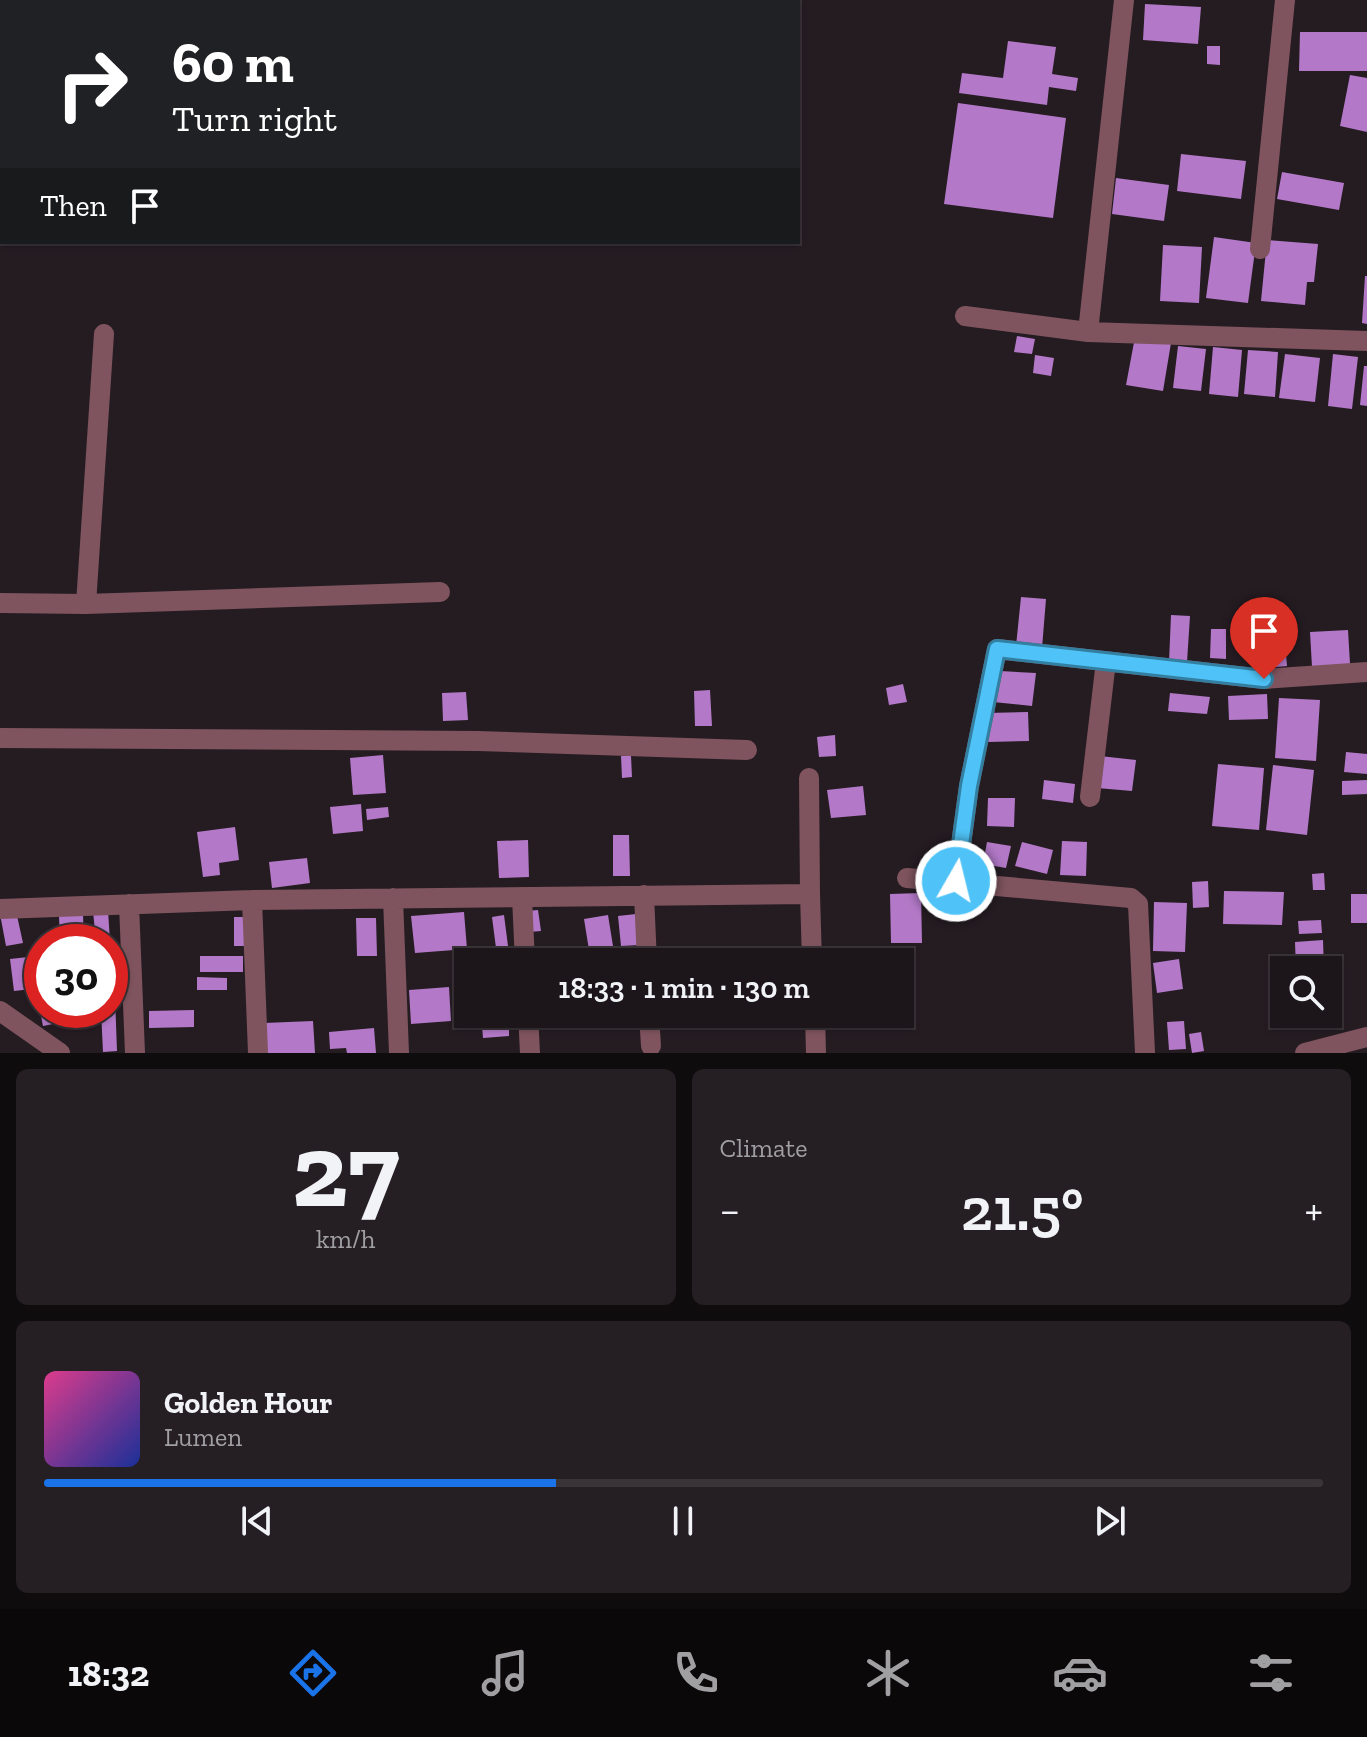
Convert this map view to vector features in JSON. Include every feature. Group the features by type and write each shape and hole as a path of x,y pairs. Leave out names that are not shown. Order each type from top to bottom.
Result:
{"street":[{"path":"1088,332 1124,0"},
{"path":"1260,249 1285,0"},
{"path":"965,316 1088,332 1367,341"},
{"path":"86,604 104,334"},
{"path":"0,603 86,604 440,592"},
{"path":"956,881 969,786 997,649 1264,679 1367,672"},
{"path":"1090,797 1106,661"},
{"path":"0,738 478,741 747,750"},
{"path":"809,778 812,948"},
{"path":"907,878 1131,898 1138,904 1145,1053"},
{"path":"0,909 252,900 810,894"},
{"path":"644,895 646,948"},
{"path":"522,897 524,948"},
{"path":"393,898 399,1053"},
{"path":"252,900 258,1053"},
{"path":"129,904 135,1053"},
{"path":"0,1011 60,1053"},
{"path":"529,1028 530,1053"},
{"path":"650,1028 651,1046"},
{"path":"815,1028 816,1053"},
{"path":"1305,1053 1342,1048 1367,1037"}],"building":[{"path":"1145,4 1201,7 1198,44 1143,40"},
{"path":"1300,32 1367,32 1367,71 1299,71"},
{"path":"1008,41 1056,47 1052,74 1078,78 1076,91 1049,87 1047,105 959,93 962,73 1003,78"},
{"path":"1207,46 1220,46 1220,65 1207,64"},
{"path":"1350,75 1367,78 1367,132 1340,126"},
{"path":"958,103 1066,118 1053,218 944,204"},
{"path":"1181,154 1246,161 1241,199 1177,191"},
{"path":"1282,172 1344,183 1339,210 1277,199"},
{"path":"1116,178 1169,185 1164,221 1112,214"},
{"path":"1214,237 1256,243 1248,303 1206,298"},
{"path":"1267,240 1318,244 1314,282 1307,282 1305,305 1261,301"},
{"path":"1163,245 1202,247 1199,303 1160,301"},
{"path":"1367,276 1367,324 1362,323"},
{"path":"1017,336 1035,339 1032,354 1014,352"},
{"path":"1135,337 1171,343 1163,391 1126,385"},
{"path":"1178,346 1206,349 1201,391 1173,388"},
{"path":"1213,347 1242,350 1238,397 1209,394"},
{"path":"1248,350 1278,352 1275,397 1244,394"},
{"path":"1285,354 1320,358 1315,402 1279,398"},
{"path":"1333,354 1358,357 1352,409 1328,406"},
{"path":"1035,355 1054,358 1051,376 1033,373"},
{"path":"1364,366 1367,366 1367,406 1360,405"},
{"path":"1021,597 1046,599 1042,648 1016,646"},
{"path":"1171,615 1190,616 1187,662 1169,662"},
{"path":"1238,628 1262,629 1261,640 1237,638"},
{"path":"1211,629 1226,629 1226,659 1210,658"},
{"path":"1348,630 1350,664 1312,667 1310,632"},
{"path":"1276,654 1286,654 1287,666 1276,667"},
{"path":"1000,671 1036,673 1032,706 993,702"},
{"path":"903,684 907,702 889,705 886,688"},
{"path":"710,690 712,726 695,726 694,691"},
{"path":"466,692 468,720 443,721 442,693"},
{"path":"1170,693 1210,697 1207,714 1168,711"},
{"path":"1267,694 1268,719 1229,720 1228,696"},
{"path":"1279,698 1320,700 1316,761 1275,758"},
{"path":"1028,712 1029,741 988,742 987,713"},
{"path":"835,735 836,756 819,757 817,737"},
{"path":"1346,752 1367,754 1367,774 1344,772"},
{"path":"383,755 386,793 353,795 350,758"},
{"path":"621,756 631,756 632,777 622,778"},
{"path":"1100,756 1136,760 1132,791 1097,788"},
{"path":"1218,764 1264,768 1259,830 1212,826"},
{"path":"1273,765 1314,770 1307,835 1266,830"},
{"path":"1044,780 1075,784 1073,803 1042,799"},
{"path":"1367,780 1367,794 1342,795 1342,781"},
{"path":"863,786 866,815 831,818 827,790"},
{"path":"988,798 1015,798 1014,827 987,826"},
{"path":"361,804 363,831 333,834 330,807"},
{"path":"388,807 389,817 367,820 366,809"},
{"path":"235,827 239,860 219,863 220,875 203,877 197,832"},
{"path":"613,835 629,835 630,876 613,876"},
{"path":"528,840 529,877 499,878 497,841"},
{"path":"1062,841 1087,842 1086,876 1060,875"},
{"path":"987,842 1011,846 1006,868 983,864"},
{"path":"1022,842 1053,850 1047,874 1015,866"},
{"path":"307,858 310,883 272,888 269,862"},
{"path":"1324,873 1325,890 1313,890 1312,874"},
{"path":"1208,881 1209,907 1193,908 1192,882"},
{"path":"1224,891 1284,892 1282,925 1223,924"},
{"path":"921,893 922,943 891,943 890,894"},
{"path":"1351,894 1367,894 1367,923 1351,923"},
{"path":"1154,902 1187,903 1185,952 1153,951"},
{"path":"108,910 109,924 94,924 93,911"},
{"path":"538,910 541,931 530,932 527,911"},
{"path":"16,911 23,943 6,946 0,914"},
{"path":"464,912 467,948 415,953 411,916"},
{"path":"636,914 640,945 621,946 618,916"},
{"path":"83,915 83,924 59,924 59,916"},
{"path":"504,915 508,946 496,948 492,917"},
{"path":"608,915 613,946 589,948 584,919"},
{"path":"234,917 246,917 247,946 234,946"},
{"path":"356,918 376,918 377,956 357,956"},
{"path":"1321,920 1322,933 1299,934 1298,921"},
{"path":"1323,940 1324,956 1296,956 1295,942"},
{"path":"200,956 243,956 243,972 200,972"},
{"path":"24,957 24,990 14,991 10,959"},
{"path":"1179,959 1183,989 1157,993 1153,963"},
{"path":"197,977 227,978 227,990 197,990"},
{"path":"449,987 451,1021 411,1024 409,990"},
{"path":"194,1010 194,1027 149,1028 149,1011"},
{"path":"313,1021 315,1053 266,1053 264,1023"},
{"path":"1184,1021 1186,1049 1169,1050 1167,1022"},
{"path":"102,1028 116,1028 117,1051 103,1052"},
{"path":"374,1028 376,1053 347,1053 346,1048 330,1049 329,1032"},
{"path":"482,1028 509,1028 509,1036 483,1038"},
{"path":"1201,1032 1204,1051 1192,1053 1189,1034"}],"route":[{"path":"956,881 969,786 997,649 1264,679"}]}
